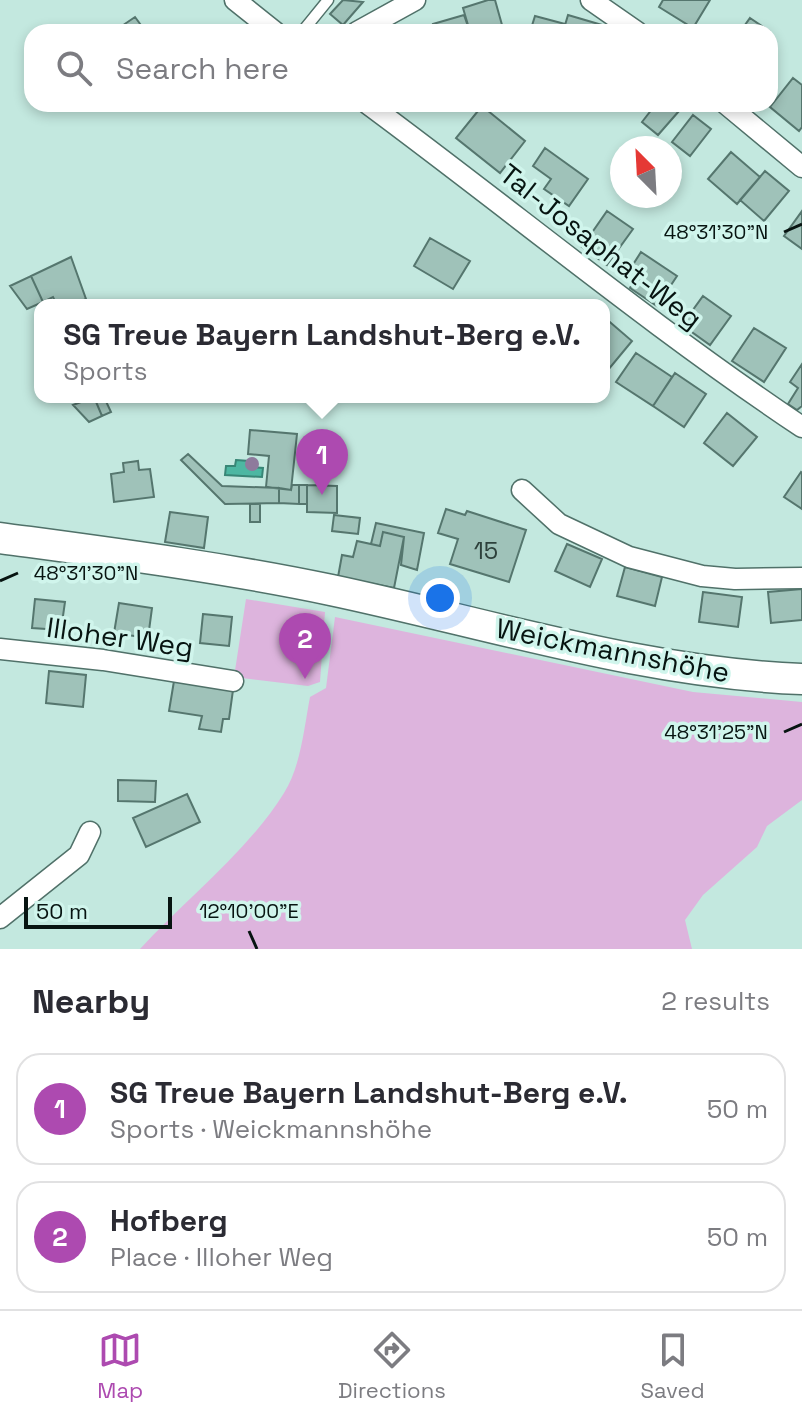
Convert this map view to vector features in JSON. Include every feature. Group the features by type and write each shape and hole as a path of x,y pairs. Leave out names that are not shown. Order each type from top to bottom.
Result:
{"street":[{"path":"235,0 265,24"},
{"path":"372,24 415,0"},
{"path":"591,0 626,24"},
{"name":"Tal-Josaphat-Weg","path":"379,112 506,207 607,290 802,427"},
{"path":"736,112 802,167"},
{"path":"522,490 559,524 641,561 724,578 802,578"},
{"name":"Weickmannshöhe","path":"0,538 190,564 329,590 690,670 802,679"},
{"name":"Illoher Weg","path":"0,649 103,660 233,681"},
{"path":"0,918 79,855 90,832"}],"lane":[{"path":"308,24 328,0"}],"shaded area":[{"path":"236,460 249,461 249,467 263,468 262,477 225,475 226,466 235,466"},
{"path":"246,599 325,612 320,682 308,686 234,677"},
{"path":"335,617 693,692 802,702 802,800 767,826 757,847 703,895 685,920 692,949 140,949 253,835 284,793 298,759 310,697 326,688"}],"building":[{"path":"343,0 363,2 344,24 330,14"},
{"path":"495,0 502,24 468,24 463,8"},
{"path":"663,0 710,0 695,24 687,24 659,7"},
{"path":"464,15 467,24 433,24"},
{"path":"568,15 599,24 565,24"},
{"path":"535,16 565,24 532,24"},
{"path":"135,17 140,24 125,24"},
{"path":"793,78 802,85 802,127 799,131 776,112 778,97"},
{"path":"477,112 489,112 525,141 500,173 456,138"},
{"path":"650,112 678,112 658,135 642,122"},
{"path":"693,115 711,129 690,156 682,150 682,136 677,136"},
{"path":"545,148 588,179 569,206 544,189 551,179 533,166"},
{"path":"731,152 760,177 737,204 708,179"},
{"path":"765,171 789,191 764,221 740,200"},
{"path":"607,211 633,229 607,265 582,247"},
{"path":"802,211 802,249 784,236"},
{"path":"430,238 470,261 453,289 414,266"},
{"path":"641,252 677,276 657,306 630,288 635,279 627,274"},
{"path":"71,257 86,299 42,299 31,276"},
{"path":"31,276 42,299 34,299 34,306 27,309 10,286"},
{"path":"703,296 731,316 710,345 682,325"},
{"path":"610,322 632,341 610,368"},
{"path":"754,328 786,348 764,382 732,361"},
{"path":"636,353 672,377 653,406 616,382"},
{"path":"802,364 802,406 797,410 788,404 798,388 790,382"},
{"path":"675,373 706,394 684,427 653,406"},
{"path":"97,403 107,403 111,412 102,416"},
{"path":"97,403 102,416 89,422 73,405"},
{"path":"727,413 757,437 733,466 704,443"},
{"path":"250,430 297,434 291,490 266,487 269,456 248,454"},
{"path":"188,454 222,486 279,488 279,503 225,504 181,460"},
{"path":"138,461 139,470 150,469 154,497 114,502 111,474 124,472 123,463"},
{"path":"802,473 802,509 784,497"},
{"path":"292,485 299,485 299,504 279,503 279,488 291,490"},
{"path":"299,485 307,485 307,504 299,504"},
{"path":"307,485 337,486 337,513 307,512"},
{"path":"250,504 260,504 260,522 250,522"},
{"path":"446,509 465,515 467,511 526,530 509,582 450,564 458,539 438,533"},
{"path":"170,512 208,517 204,548 165,542"},
{"path":"334,515 360,518 358,534 332,531"},
{"path":"376,523 424,533 417,570 401,565 404,537 383,532 380,546 371,544"},
{"path":"383,532 404,537 394,588 338,577 342,555 353,557 357,541 380,546"},
{"path":"567,544 602,559 590,587 555,571"},
{"path":"625,567 662,577 655,606 617,596"},
{"path":"802,589 802,620 771,623 768,592"},
{"path":"703,592 742,597 738,627 699,622"},
{"path":"35,599 65,602 61,630 32,628"},
{"path":"119,603 152,608 148,638 114,633"},
{"path":"203,614 232,617 229,646 200,643"},
{"path":"49,671 86,675 83,707 46,703"},
{"path":"174,681 233,690 229,719 223,719 221,732 199,729 202,716 169,711"},
{"path":"118,780 156,781 155,802 118,801"},
{"path":"187,794 200,822 146,847 133,818"}],"place":[{"name":"SG Treue Bayern Landshut-Berg e.V.","path":"322,495"},
{"name":"Hofberg","path":"305,679"}]}
